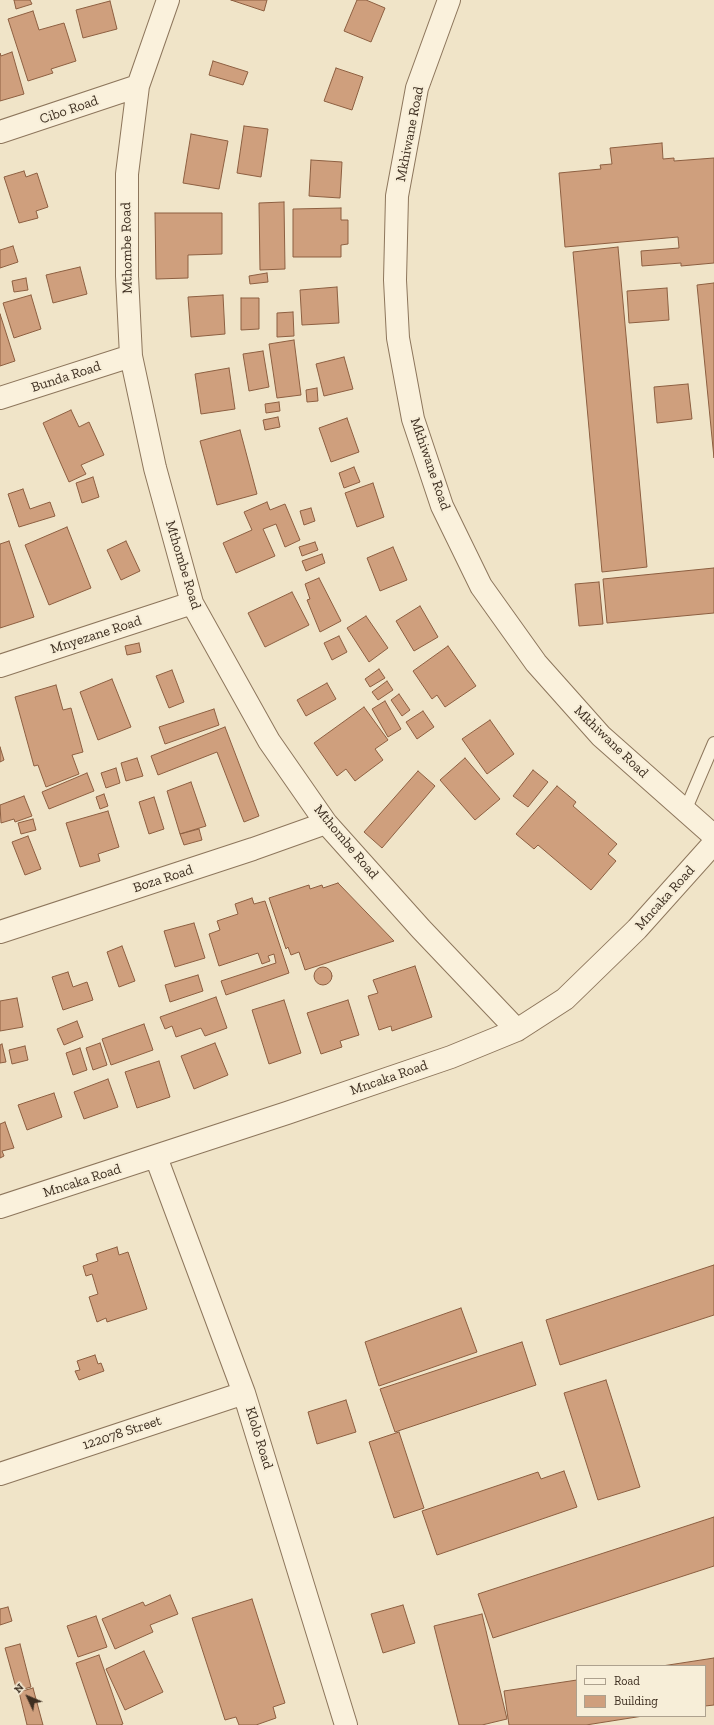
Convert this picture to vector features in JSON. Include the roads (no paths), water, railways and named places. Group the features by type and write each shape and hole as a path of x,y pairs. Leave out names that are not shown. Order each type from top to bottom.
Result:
{"street":[{"name":"Mthombe Road","path":"168,0 138,86 127,174 127,276 131,356 155,468 192,603 230,675 269,741 326,823 421,929 517,1030"},
{"name":"Mkhiwane Road","path":"449,0 417,88 397,196 395,280 398,338 414,419 442,506 481,586 536,663 601,736 714,836"},
{"name":"Cibo Road","path":"0,132 138,86"},
{"name":"Bunda Road","path":"0,398 131,356"},
{"name":"Mnyezane Road","path":"0,666 192,603"},
{"name":"Boza Road","path":"0,932 245,852 326,823"},
{"name":"Mncaka Road","path":"0,1207 156,1157 443,1060 517,1030 565,999 637,929 714,843"},
{"name":"Klolo Road","path":"156,1157 244,1392 346,1725"},
{"name":"122078 Street","path":"0,1474 244,1392"}],"lane":[{"path":"686,811 714,743"}]}
